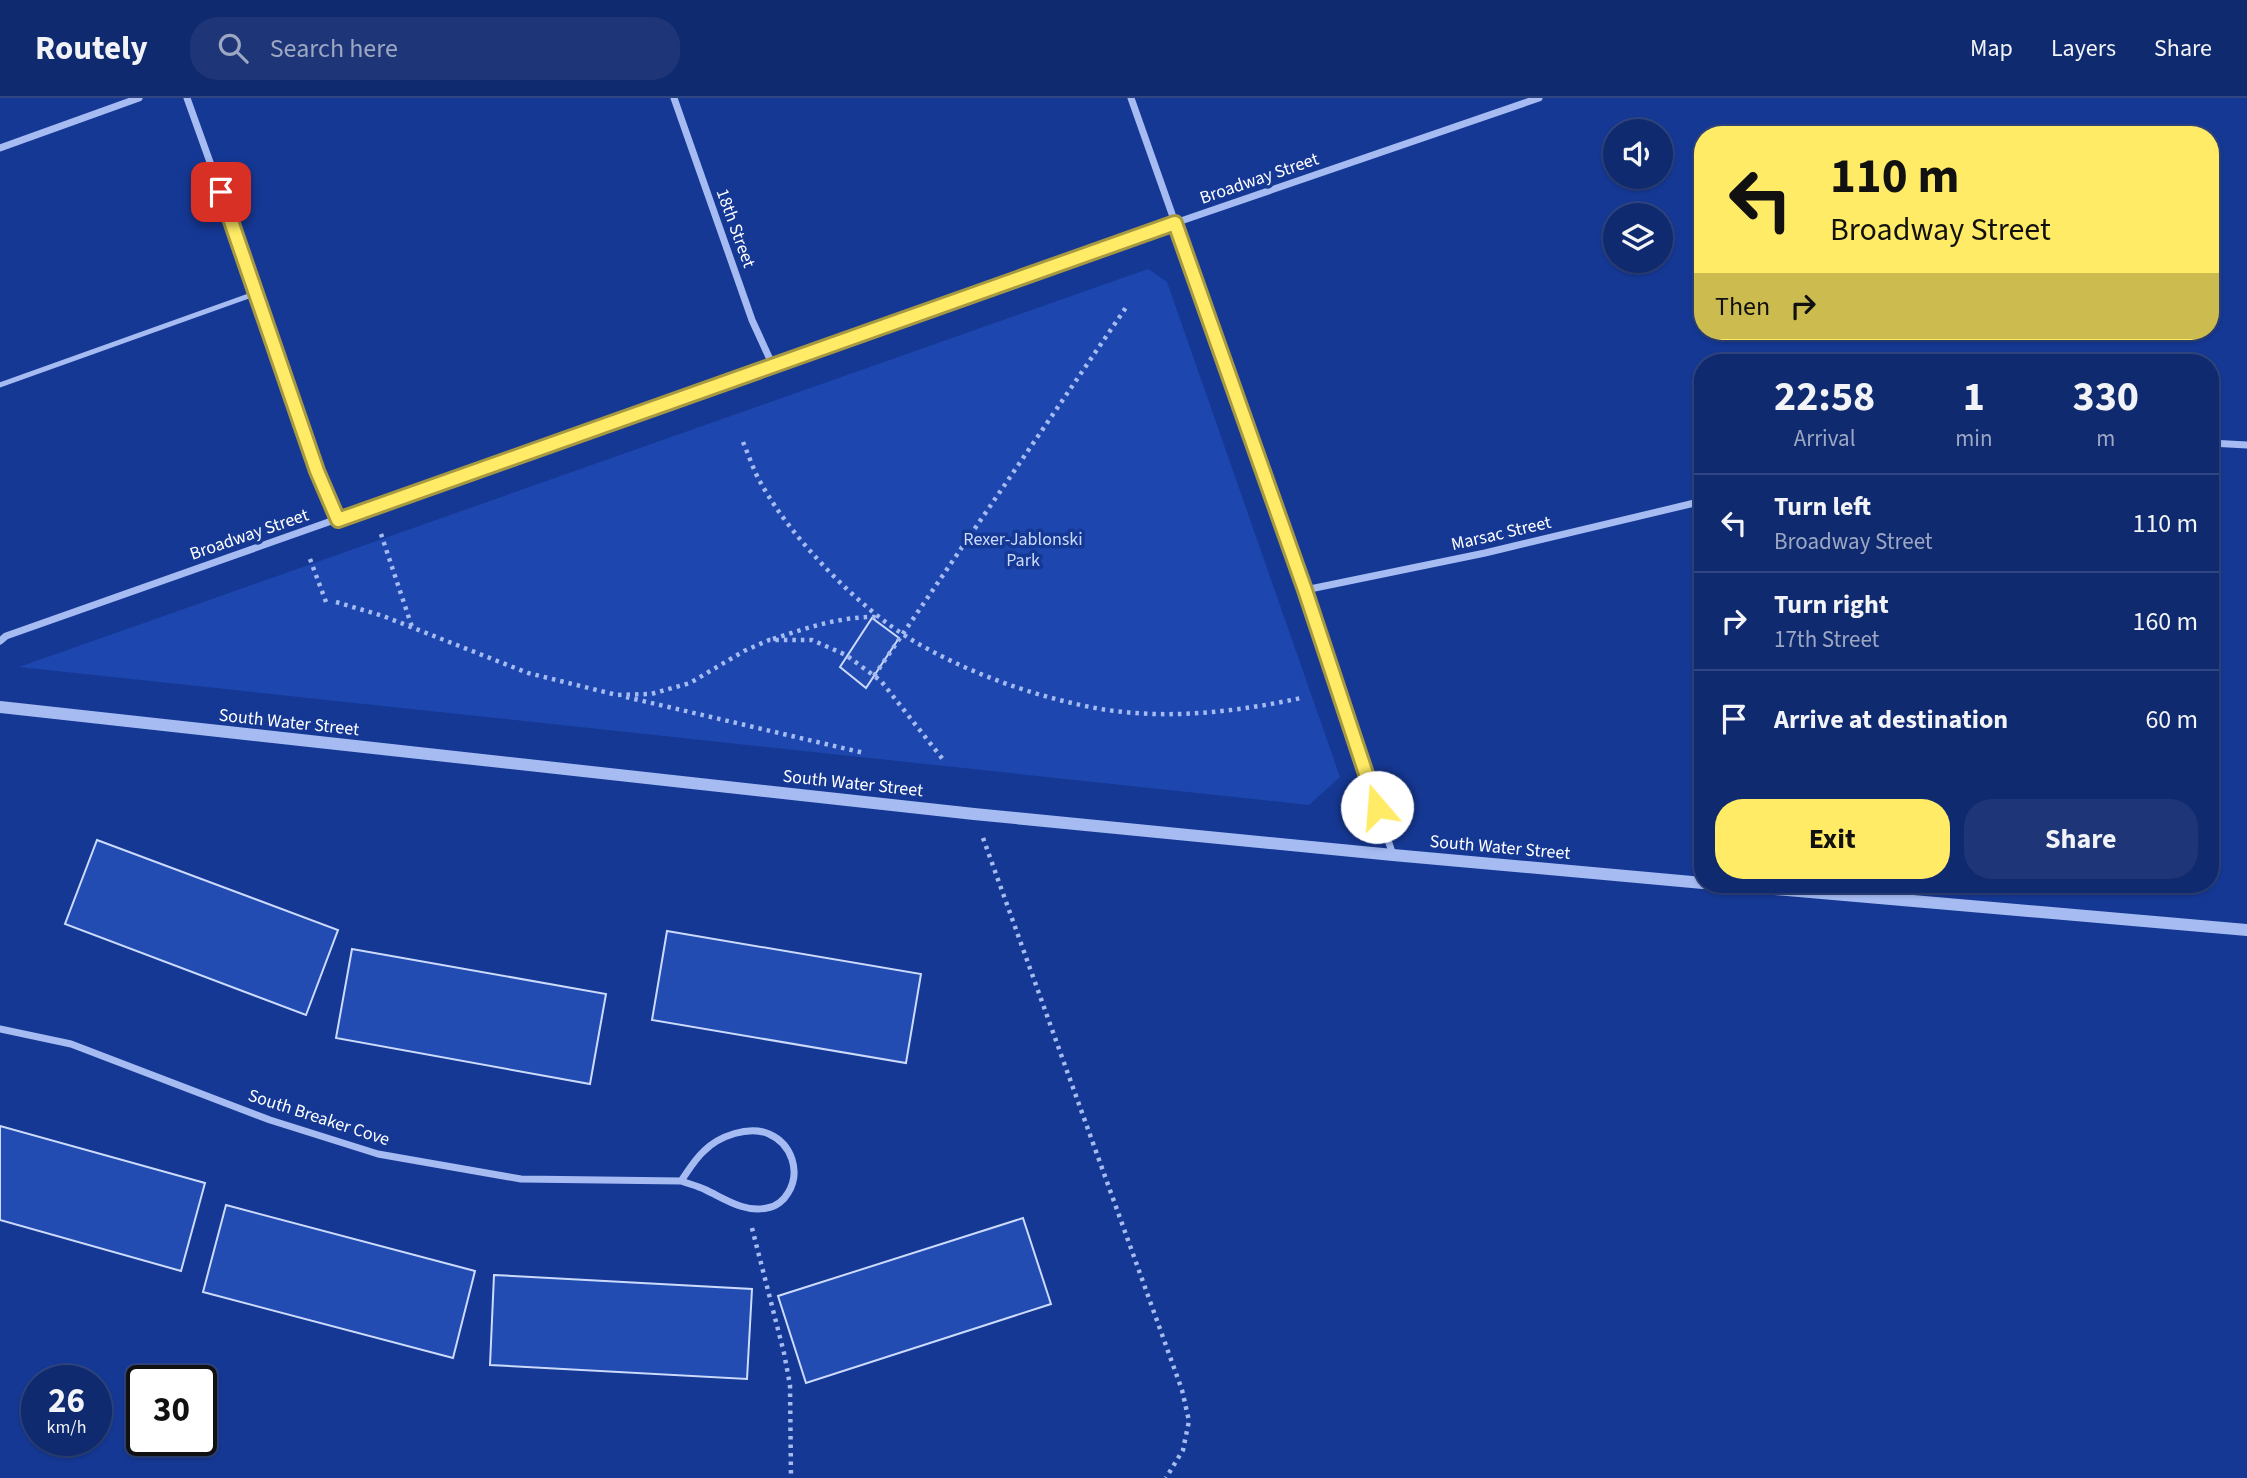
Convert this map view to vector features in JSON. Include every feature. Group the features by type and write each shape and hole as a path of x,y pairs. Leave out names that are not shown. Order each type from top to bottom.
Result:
{"street":[{"path":"0,148 139,98"},
{"path":"187,98 317,471 338,520"},
{"name":"18th Street","path":"674,98 752,320 773,366"},
{"path":"1131,98 1305,590 1393,855"},
{"name":"Broadway Street","path":"0,641 6,636 1175,223 1539,98"},
{"path":"2219,443 2247,445"},
{"name":"Marsac Street","path":"1305,590 1485,553 1694,503"},
{"name":"South Water Street","path":"0,708 974,814 1694,882"},
{"path":"1821,893 2247,930"},
{"name":"South Breaker Cove","path":"0,1029 71,1044 270,1120 378,1154 521,1179 681,1181 747,1209"},
{"path":"681,1181 705,1150 726,1136 748,1131 768,1133 784,1145 794,1163 794,1183 784,1200 768,1209 747,1209"}],"lane":[{"path":"0,385 257,293"}],"path":[{"path":"874,676 1127,306"},
{"path":"743,442 762,485 793,530 824,566 904,634 970,668 1021,689 1102,709 1211,713 1301,698"},
{"path":"381,534 412,627"},
{"path":"310,559 326,602"},
{"path":"336,602 412,627 528,673 864,753"},
{"path":"617,695 651,694 691,683 744,651 829,621 862,616 881,617"},
{"path":"769,640 812,640 846,655 874,676 945,762"},
{"path":"974,814 1182,1391 1189,1421 1183,1450 1166,1478"},
{"path":"747,1209 790,1385 790,1478"}],"green space":[{"name":"Rexer-Jablonski Park","path":"1148,269 1167,282 1340,777 1309,805 19,667"}],"building":[{"path":"872,618 899,638 866,688 840,667"},
{"path":"97,840 338,930 306,1015 65,924"},
{"path":"667,931 921,974 906,1063 652,1020"},
{"path":"352,949 606,994 590,1084 336,1038"},
{"path":"0,1126 205,1183 181,1271 0,1220"},
{"path":"226,1205 475,1271 453,1358 203,1292"},
{"path":"1023,1218 1051,1304 806,1383 778,1296"},
{"path":"494,1275 752,1289 747,1379 490,1365"}],"route":[{"path":"221,192 317,471 338,520 1175,223 1305,590 1377,807"}]}
